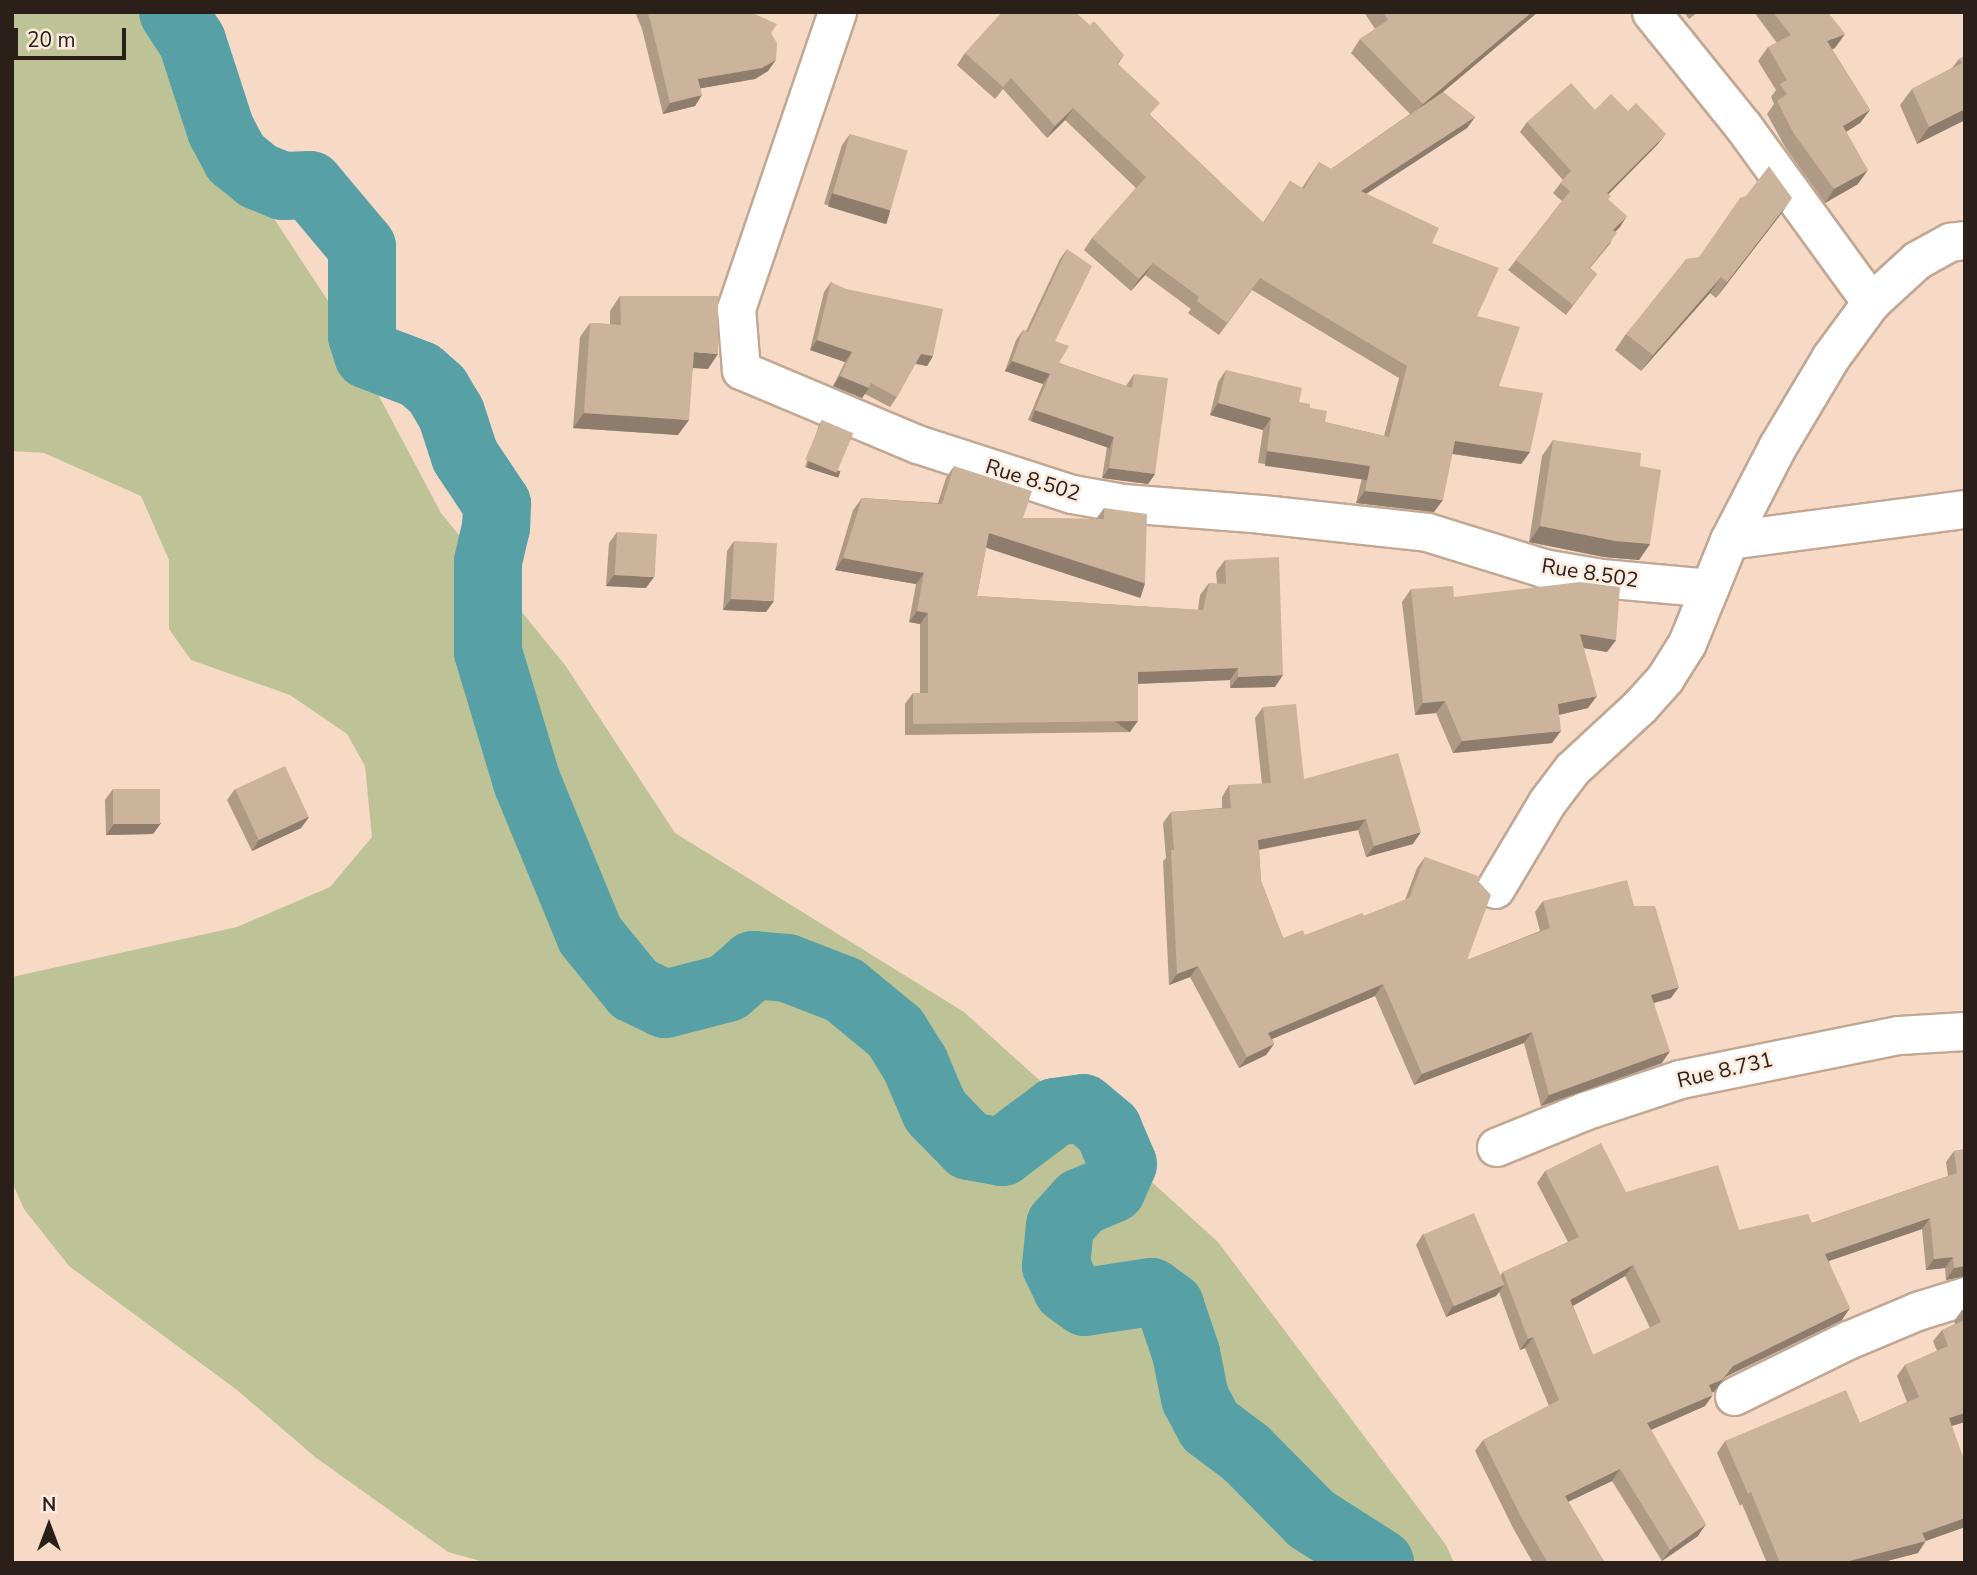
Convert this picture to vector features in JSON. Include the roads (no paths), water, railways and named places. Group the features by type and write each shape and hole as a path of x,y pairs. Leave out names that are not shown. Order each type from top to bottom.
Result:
{"street":[{"name":"Rue 8.502","path":"837,12 736,308 741,370 917,444 1072,494 1123,503 1262,513 1427,532 1543,568 1601,578 1710,587"},
{"path":"1651,12 1743,126 1871,302"},
{"path":"1494,889 1547,802 1572,769 1665,678 1687,643 1729,540 1784,436 1830,358 1871,302 1917,260 1950,242 1965,240"},
{"path":"1729,540 1965,509"},
{"name":"Rue 8.731","path":"1496,1147 1584,1111 1679,1079 1899,1035 1965,1031"},
{"path":"1734,1396 1848,1340 1917,1311 1965,1296"}],"waterway":[{"path":"173,12 192,41 221,130 236,158 258,176 283,186 310,185 362,247 362,336 368,355 420,375 437,390 451,413 465,456 497,504 496,527 488,562 488,652 527,782 590,935 634,989 665,1004 727,988 753,965 787,968 844,990 895,1032 915,1064 935,1111 969,1146 1002,1152 1055,1112 1083,1108 1108,1129 1123,1164 1112,1189 1081,1202 1060,1225 1056,1266 1067,1289 1085,1302 1151,1292 1170,1306 1186,1353 1195,1398 1210,1426 1246,1453 1311,1519 1380,1563"}]}
